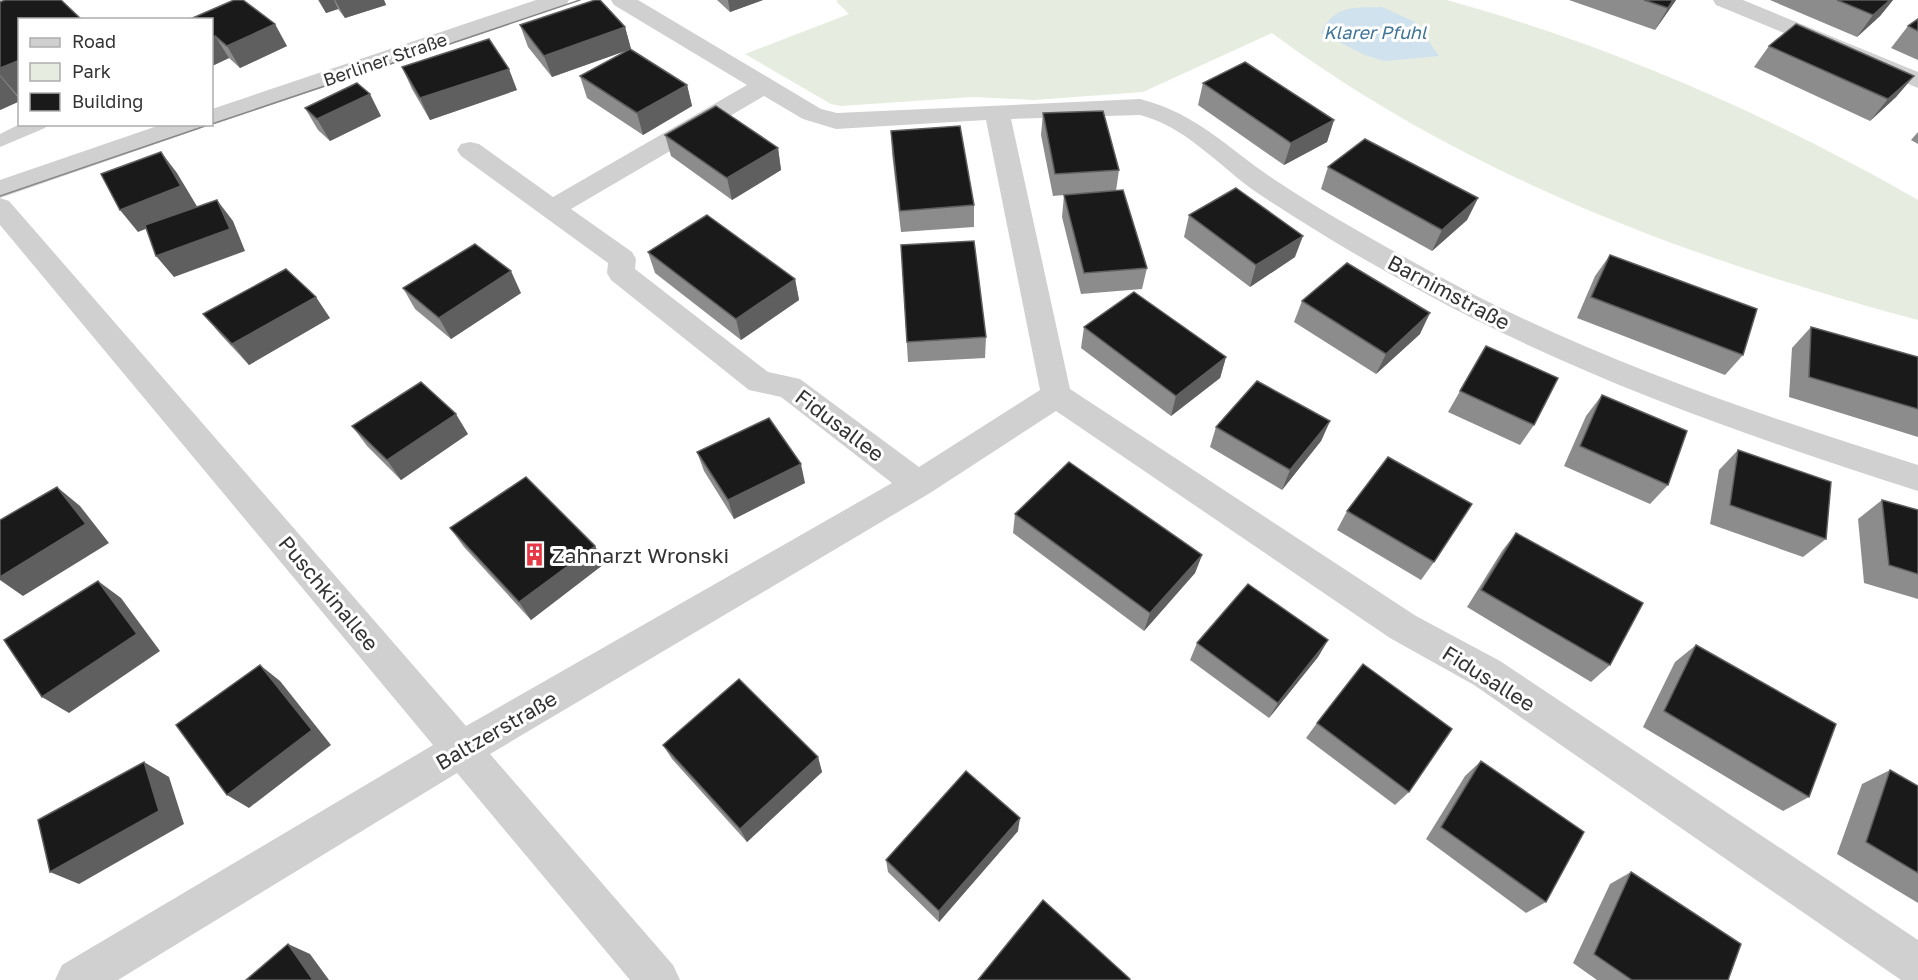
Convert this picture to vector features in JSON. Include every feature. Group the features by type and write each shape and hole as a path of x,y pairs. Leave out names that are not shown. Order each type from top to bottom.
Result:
{"street":[{"name":"Berliner Straße","path":"213,117 558,0"},
{"path":"622,0 812,114 836,121 997,112 1056,395 918,484"},
{"path":"1735,2 1918,81"},
{"path":"552,209 765,85"},
{"name":"Barnimstraße","path":"997,112 1140,107 1154,109 1173,118 1264,184 1348,236 1481,311 1588,360 1664,391 1838,453 1918,477"},
{"path":"0,189 183,126"},
{"name":"Fidusallee","path":"470,150 622,259 621,273 760,382 789,387 918,484"},
{"name":"Puschkinallee","path":"0,207 658,980"},
{"name":"Fidusallee","path":"1056,395 1394,621 1487,673 1918,966"},
{"name":"Baltzerstraße","path":"77,980 462,749 918,484"}],"lane":[{"path":"0,141 34,126"}],"green space":[{"path":"1447,0 1509,18 1630,61 1689,85 1805,139 1918,200 1918,320 1747,269 1664,240 1581,207 1500,170 1422,129 1345,84 1272,33 1143,92 1034,100 973,97 841,106 831,104 745,54 849,14 836,1"}],"water":[{"name":"Klarer Pfuhl","path":"1382,7 1415,22 1439,56 1385,61 1365,55 1321,33 1332,17 1339,12 1354,8"}],"building":[{"path":"5,0 61,0 80,18 18,18 18,61 0,68 0,2"},
{"path":"234,0 243,0 275,24 227,46 215,36 213,37 213,18 193,18"},
{"path":"600,0 625,27 544,56 520,25"},
{"path":"1644,0 1673,0 1668,8"},
{"path":"1837,0 1890,0 1873,15"},
{"path":"1918,19 1918,31 1908,26"},
{"path":"1796,24 1914,76 1888,99 1769,46"},
{"path":"489,39 509,69 420,98 402,67"},
{"path":"630,49 687,85 637,113 580,76"},
{"path":"1245,62 1334,120 1291,143 1203,83"},
{"path":"357,83 370,94 317,119 305,108"},
{"path":"716,106 778,148 727,178 665,135"},
{"path":"1103,111 1119,170 1055,174 1043,113"},
{"path":"960,126 974,205 900,211 891,131"},
{"path":"1365,139 1478,198 1442,230 1328,167"},
{"path":"161,152 181,186 120,210 101,174"},
{"path":"1236,188 1303,236 1256,265 1189,215"},
{"path":"1123,190 1147,268 1084,273 1064,195"},
{"path":"217,200 230,229 156,256 145,225"},
{"path":"707,215 795,279 736,319 648,252"},
{"path":"974,241 986,337 907,342 901,245"},
{"path":"475,244 511,271 439,318 403,288"},
{"path":"1610,255 1757,309 1743,355 1591,297"},
{"path":"1347,263 1430,313 1386,354 1302,301"},
{"path":"286,269 316,297 232,344 203,314"},
{"path":"1134,292 1226,357 1176,396 1084,327"},
{"path":"1811,327 1918,357 1918,409 1809,377"},
{"path":"1486,346 1558,378 1534,425 1460,391"},
{"path":"1257,381 1330,421 1290,470 1216,427"},
{"path":"421,382 456,414 387,460 352,426"},
{"path":"1602,395 1687,431 1668,485 1580,446"},
{"path":"769,418 801,464 728,500 697,452"},
{"path":"1738,450 1831,482 1826,539 1730,505"},
{"path":"1388,457 1472,504 1434,562 1347,511"},
{"path":"1069,462 1202,555 1150,613 1015,514"},
{"name":"Zahnarzt Wronski","path":"526,477 595,546 519,602 450,528"},
{"path":"57,487 86,524 0,577 0,520"},
{"path":"1882,500 1918,510 1918,574 1889,565"},
{"path":"1516,533 1643,603 1610,665 1481,590"},
{"path":"98,581 137,634 42,697 4,640"},
{"path":"1248,584 1328,640 1278,703 1197,643"},
{"path":"1696,645 1836,724 1809,797 1664,711"},
{"path":"1363,664 1452,729 1409,792 1317,723"},
{"path":"260,665 312,730 227,795 176,725"},
{"path":"739,679 818,757 740,829 663,745"},
{"path":"1481,761 1584,832 1546,902 1441,827"},
{"path":"144,762 159,811 50,872 38,820"},
{"path":"1890,770 1918,786 1918,873 1866,842"},
{"path":"966,771 1020,818 939,911 886,860"},
{"path":"1631,872 1741,944 1728,980 1632,980 1594,954"},
{"path":"1043,900 1130,979 978,980"},
{"path":"288,944 313,980 246,980"}],"tram line":[{"path":"213,124 580,0"},
{"path":"0,196 205,126"}],"place":[{"name":"Zahnarzt Wronski","path":"534,555"}]}
